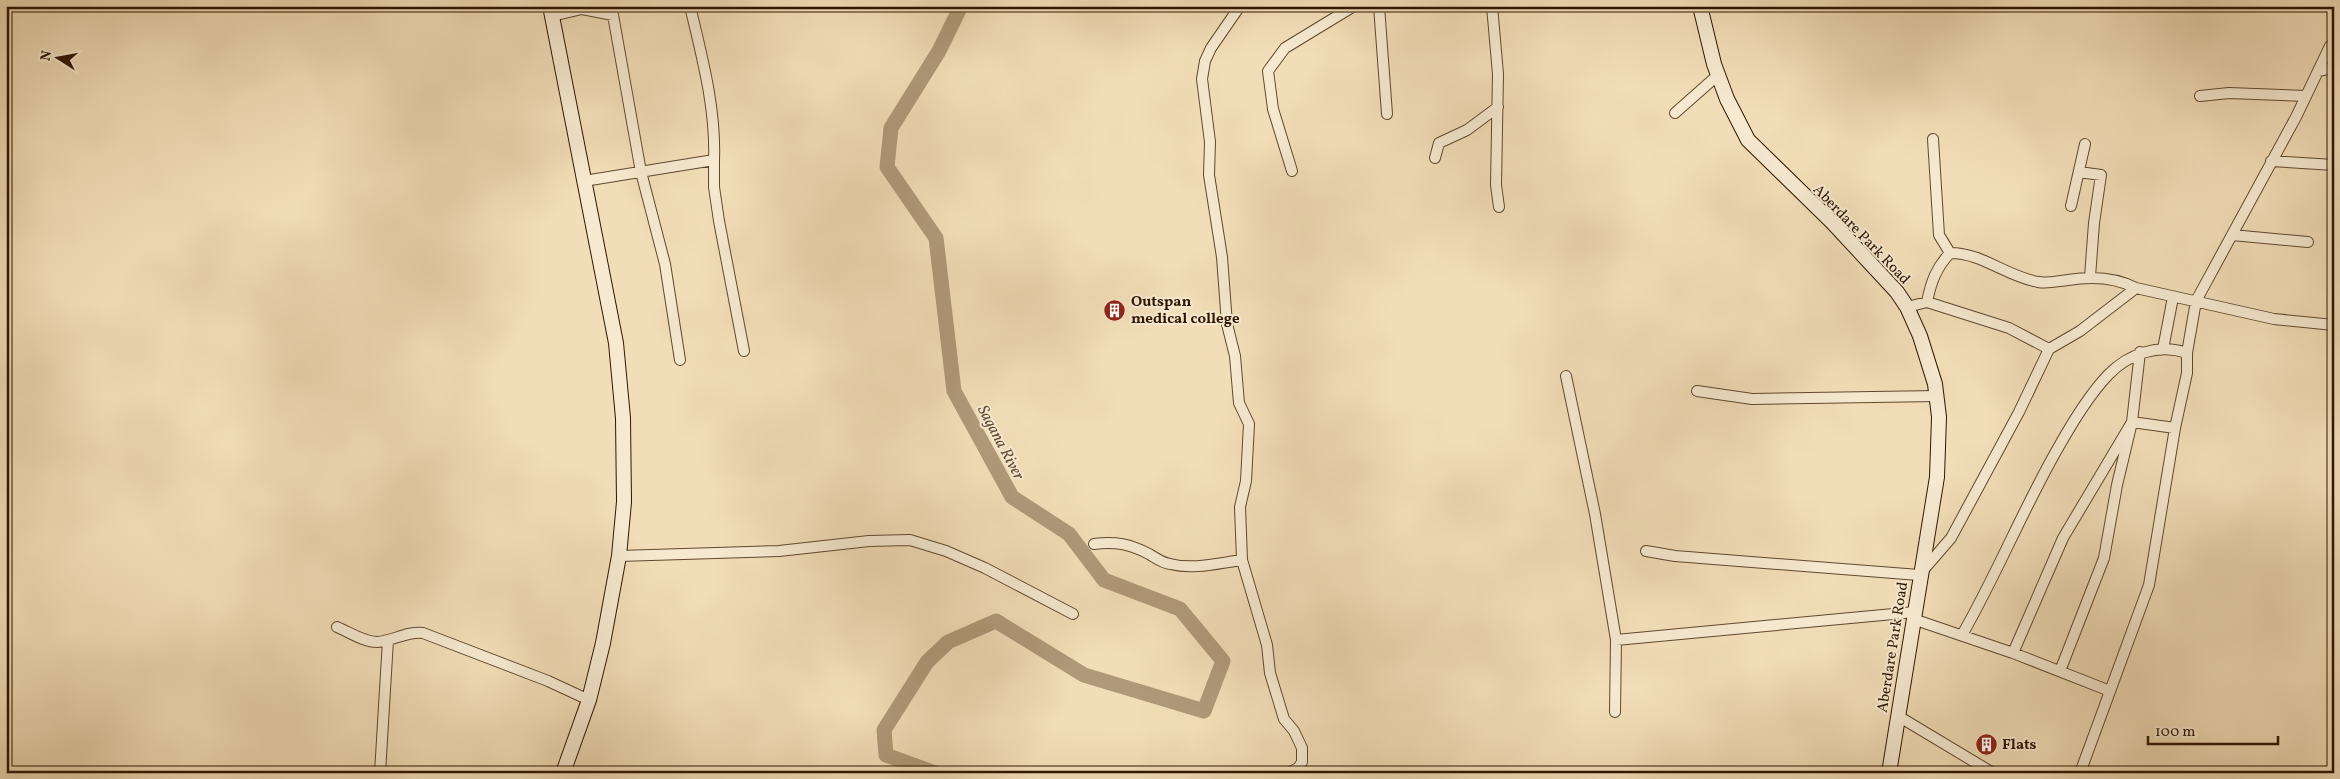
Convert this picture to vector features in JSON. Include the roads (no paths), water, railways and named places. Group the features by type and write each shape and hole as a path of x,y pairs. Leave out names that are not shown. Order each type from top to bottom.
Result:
{"street":[{"path":"690,6 709,89 715,141 714,187 744,351"},
{"path":"1240,6 1211,48 1205,61 1202,79 1210,142 1209,176 1222,257 1227,324 1235,356 1239,403 1249,424 1246,481 1240,507 1242,560 1267,645 1270,673 1284,719 1294,731 1302,748 1302,762 1298,768 1288,773"},
{"path":"1292,171 1273,109 1268,71 1285,48 1354,6"},
{"path":"1379,6 1387,114"},
{"path":"1492,6 1498,74 1496,185 1499,207"},
{"name":"Aberdare Park Road","path":"1700,6 1718,75 1736,120 1748,140 1857,248 1907,307 1928,357 1937,396 1939,435 1937,477 1919,575 1889,773"},
{"path":"563,773 590,700 603,643 620,556 624,502 620,378 608,298 551,11 582,7 612,11 641,172 665,264 680,360"},
{"path":"2080,773 2149,585 2186,373 2187,353 2196,301 2306,96 2330,46"},
{"path":"2318,71 2334,68"},
{"path":"1675,113 1718,75"},
{"path":"2200,96 2229,93 2306,96"},
{"path":"1435,158 1439,143 1467,130 1498,107"},
{"path":"1933,139 1939,236 1950,253"},
{"path":"2071,206 2084,144"},
{"path":"584,182 714,160"},
{"path":"2270,161 2334,165"},
{"path":"2079,172 2101,175 2094,223 2090,277"},
{"path":"2232,235 2308,242"},
{"path":"1927,302 1931,280 1942,262 1950,253 1967,253 2002,270 2039,283 2090,277 2124,282 2136,288 2172,297 2274,319 2334,325"},
{"path":"1646,551 1675,556 1919,575 1952,538 2019,412 2049,349 2080,331 2136,288"},
{"path":"2163,349 2172,297"},
{"path":"1907,307 1927,302 2009,328 2049,349"},
{"path":"1962,635 1989,588 2005,550 2044,473 2069,428 2092,394 2109,374 2140,352 2163,349 2187,353"},
{"path":"2060,670 2104,558 2117,485 2132,422 2140,352"},
{"path":"1566,376 1595,514 1616,640 1615,712"},
{"path":"1697,391 1752,399 1937,396"},
{"path":"2132,422 2175,428"},
{"path":"2012,653 2063,538 2132,422"},
{"path":"620,556 779,551 869,541 910,540 946,551 985,568 1073,614"},
{"path":"1094,544 1112,542 1134,546 1167,564 1180,566 1195,567 1242,560"},
{"path":"1616,640 1914,615 1962,635 2060,670 2110,691"},
{"path":"337,627 370,641 388,640 413,633 423,633 548,681 590,700"},
{"path":"380,773 388,640"},
{"path":"1898,716 1993,773"}],"waterway":[{"name":"Sagana River","path":"935,773 886,755 884,730 927,662 948,642 996,621 1084,675 1204,711 1223,661 1180,609 1104,580 1069,534 1012,497 954,391 936,238 887,167 891,128 939,51 961,6"}],"place":[{"name":"Outspan medical college","path":"1115,310"},
{"name":"Flats","path":"1986,744"}]}
